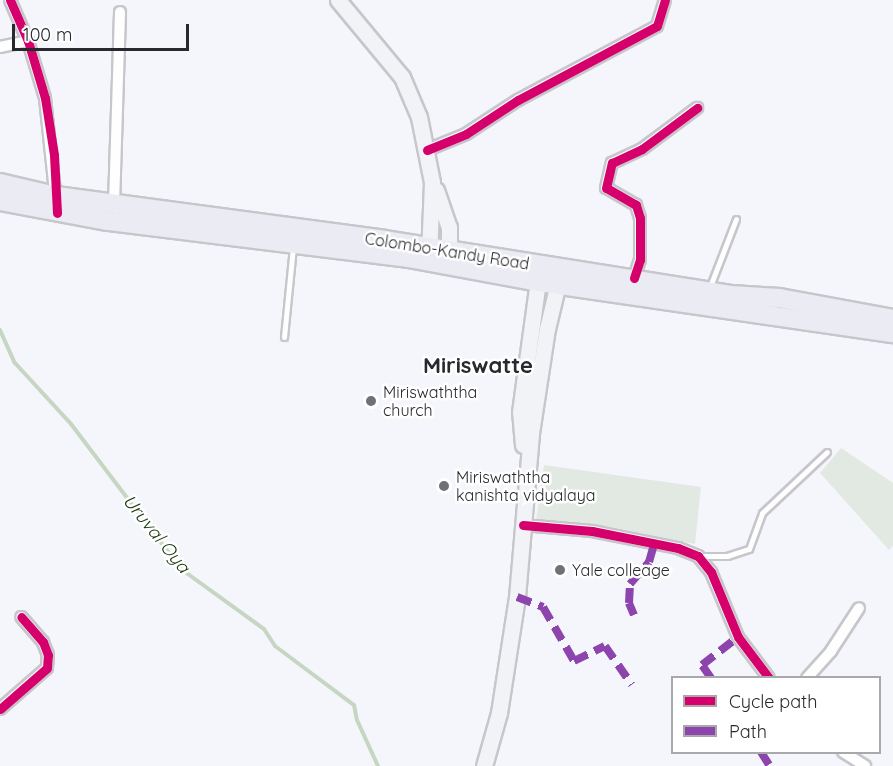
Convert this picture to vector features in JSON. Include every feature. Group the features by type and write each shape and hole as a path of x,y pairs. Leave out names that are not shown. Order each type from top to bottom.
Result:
{"highway":[{"name":"Colombo-Kandy Road","path":"0,183 57,205 293,246 429,255"},
{"name":"Colombo-Kandy Road","path":"0,201 57,205 114,204 539,274 893,319"},
{"name":"Colombo-Kandy Road","path":"560,277 634,278 709,291 893,333"}],"main road":[{"path":"338,0 406,84 427,150 432,182 429,255"},
{"path":"432,182 449,227 449,259"},
{"path":"528,493 520,412 539,274"},
{"path":"484,766 499,713 528,493 531,432 560,277"}],"street":[{"path":"10,0 28,41 45,98 57,205"},
{"path":"427,150 466,134 518,100 657,26 665,0"},
{"path":"114,204 120,12"},
{"path":"0,47 28,41"},
{"path":"634,278 640,260 640,218 636,206 606,188 612,164 642,149 697,108"},
{"path":"523,525 592,531 678,548 698,556 711,572 738,638 767,676"},
{"path":"809,676 831,651 858,608"},
{"path":"0,709 47,668 48,655 43,642 21,617"},
{"path":"845,754 865,766"}],"lane":[{"path":"709,291 736,219"},
{"path":"284,337 293,246"},
{"path":"698,556 727,556 749,549 762,513 827,452"}],"shaded area":[{"path":"841,448 893,483 893,546 889,550 820,473"},
{"path":"544,465 701,487 695,544 612,527 536,520"}],"waterway":[{"name":"Uruval Oya","path":"0,330 15,363 71,424 181,569 264,629 275,646 354,705 357,720 378,766"}],"marked path":[{"path":"634,615 629,603 630,584 649,562 654,545"},
{"path":"517,597 543,607 574,661 605,646 632,685"},
{"path":"710,676 702,665 738,637"},
{"path":"762,754 769,765"}],"cycle path":[{"path":"10,0 28,41 45,98 54,155 57,213"},
{"path":"427,150 466,134 518,100 657,26 665,0"},
{"path":"634,278 640,260 640,218 636,205 606,188 612,163 642,149 697,108"},
{"path":"523,525 592,531 678,548 698,556 711,572 738,637 767,676"},
{"path":"0,709 47,668 48,655 43,642 21,617"}],"place":[{"name":"Miriswaththa church","path":"371,401"},
{"name":"Miriswaththa kanishta vidyalaya","path":"444,486"},
{"name":"Yale colleage","path":"560,570"}],"district":[{"name":"Miriswatte","path":"478,366"}]}
